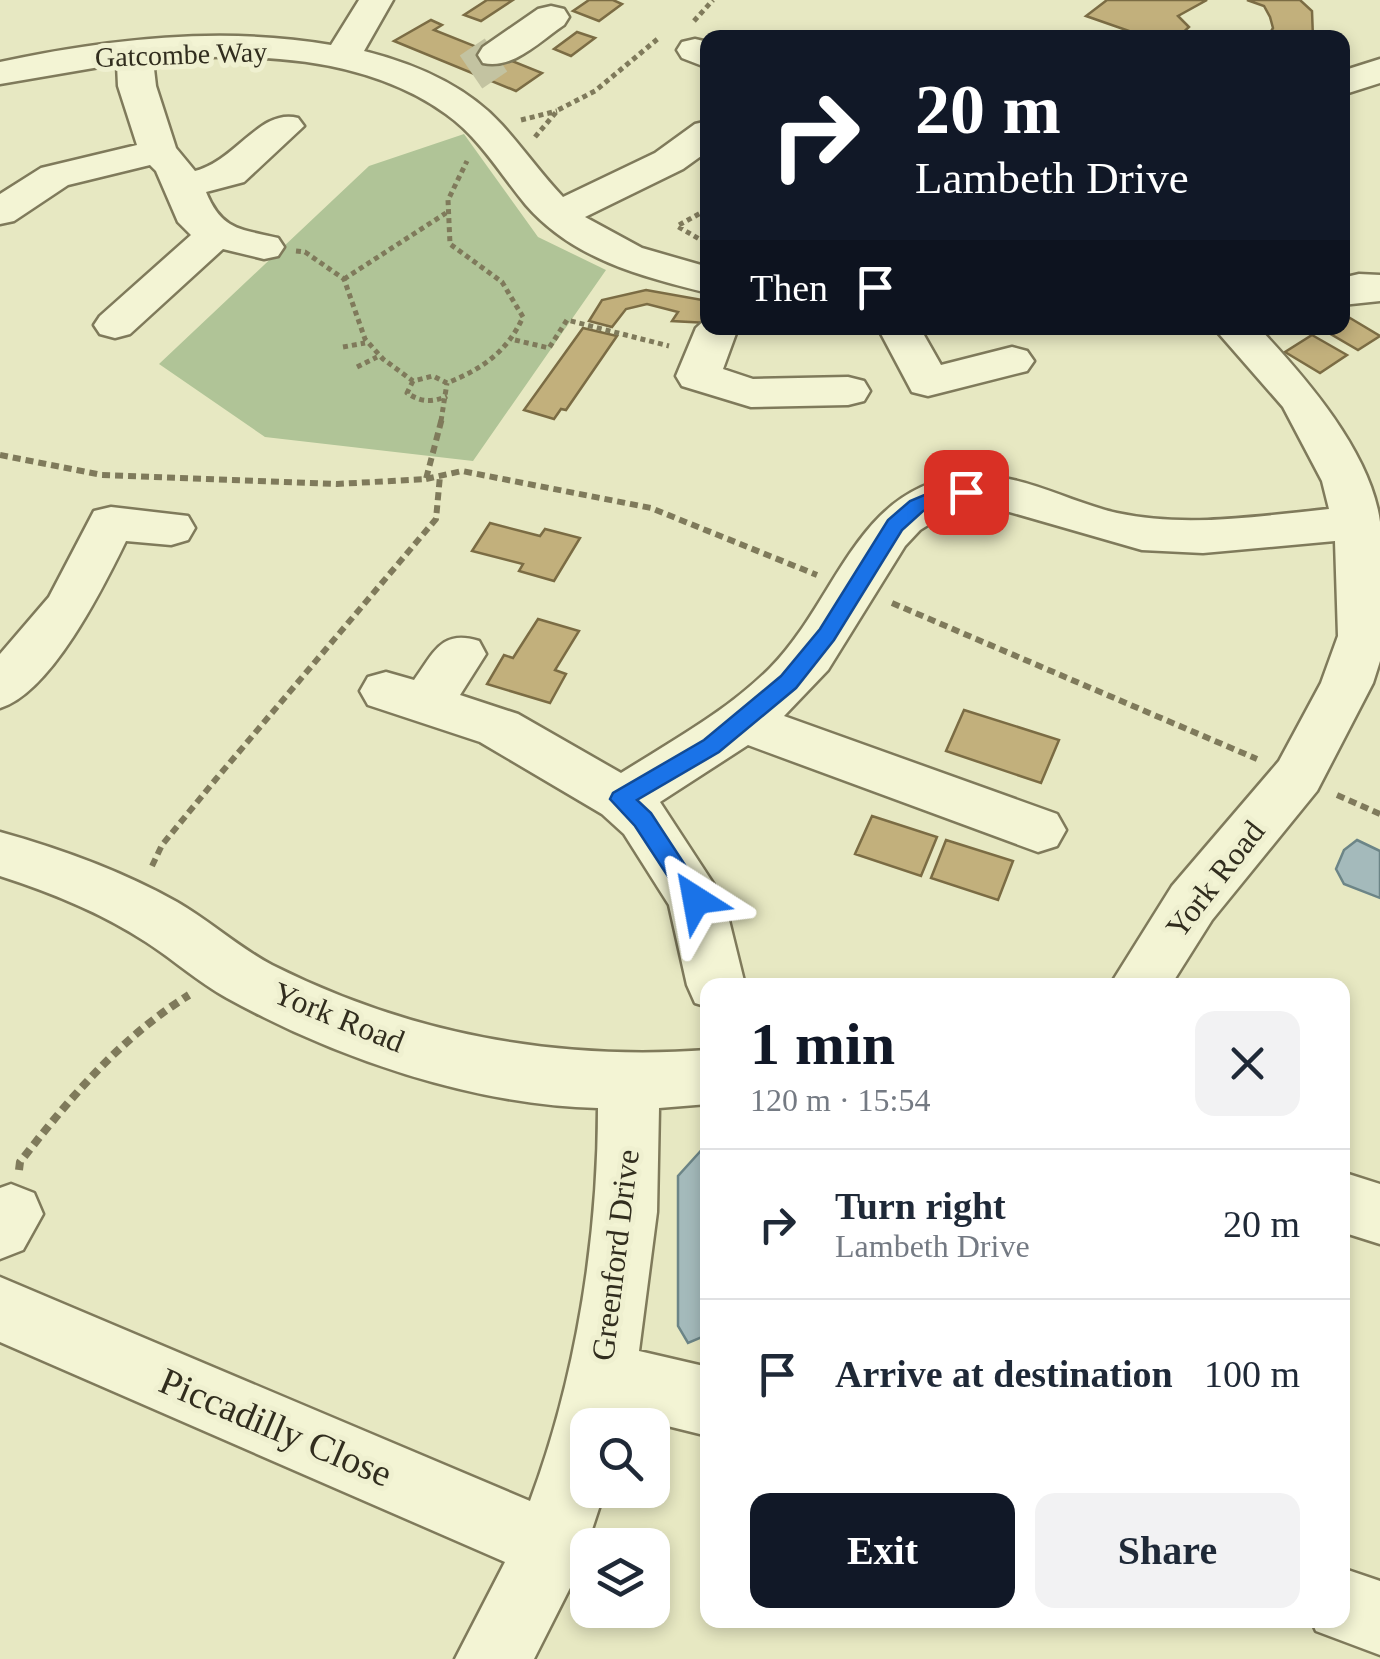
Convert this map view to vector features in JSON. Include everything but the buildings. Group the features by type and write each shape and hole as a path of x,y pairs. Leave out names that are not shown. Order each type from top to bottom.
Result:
{"street":[{"path":"342,58 376,0"},
{"path":"468,73 551,17"},
{"name":"Gatcombe Way","path":"0,73 134,51 219,47 342,58 394,74 468,73 457,104 506,149 558,215 628,258 700,278"},
{"path":"134,51 137,86 158,152 172,164 198,222 216,234 264,248"},
{"path":"1350,81 1380,70"},
{"path":"184,186 230,174 285,126"},
{"path":"558,215 670,160 700,138"},
{"path":"0,212 55,176 158,152"},
{"path":"670,160 700,177"},
{"path":"114,325 216,234"},
{"path":"1350,290 1380,288"},
{"path":"888,387 898,335"},
{"name":"York Road","path":"1144,978 1192,903 1298,776 1363,689 1363,568 1357,523 1345,480 1301,400 1241,335"},
{"path":"712,342 698,376 752,393 888,387 1012,361"},
{"path":"621,799 712,746 788,682 827,634 895,525 916,506 940,496 990,493 1026,500 1119,530 1156,535 1357,523"},
{"path":"0,689 70,607 88,520 171,528"},
{"path":"460,654 406,697 499,728 621,799 643,819 696,900 714,978"},
{"path":"748,718 769,732 1038,830"},
{"name":"York Road","path":"0,854 139,910 233,970 324,1016 464,1064 582,1082 628,1084 700,1078"},
{"name":"Greenford Drive","path":"594,1408 609,1333 628,1158 628,1084"},
{"path":"1350,1205 1380,1214"},
{"name":"Piccadilly Close","path":"0,1309 552,1546"},
{"path":"639,1408 700,1403"},
{"name":"Greenford Drive","path":"494,1659 552,1546 570,1487"},
{"path":"1350,1607 1380,1618"}],"path":[{"path":"516,122 558,110 595,92 630,58 690,41 713,0"},
{"path":"519,143 535,137 558,110"},
{"path":"447,383 494,361 514,340 522,317 502,282 450,244 446,213 452,186 466,162 479,157"},
{"path":"344,279 446,213"},
{"path":"700,213 677,226 700,239"},
{"path":"305,252 344,279 355,326 376,357 413,381 433,376 447,383"},
{"path":"514,340 548,348 567,320 712,342"},
{"path":"343,348 365,344"},
{"path":"357,368 376,357"},
{"path":"413,381 407,393 420,402 436,402 448,396"},
{"path":"426,480 448,396 447,383"},
{"path":"0,456 102,475 336,484 426,480 462,472 651,508 829,580"},
{"path":"139,910 146,880 162,846 436,519 440,476"},
{"path":"885,600 1380,814"},
{"path":"6,1221 20,1162 73,1094 153,1016 233,970"}],"green space":[{"path":"464,134 538,237 606,270 473,461 265,437 159,364 369,166"}],"shaded area":[{"path":"1357,840 1380,851 1380,898 1344,884 1336,869 1344,850"},
{"path":"700,1152 700,1338 688,1343 678,1326 678,1176"}],"tunnel":[{"path":"471,72 496,55"}],"route":[{"path":"696,900 643,819 621,799 712,746 748,718 788,682 827,634 895,525 916,506 940,496 966,492"}]}
